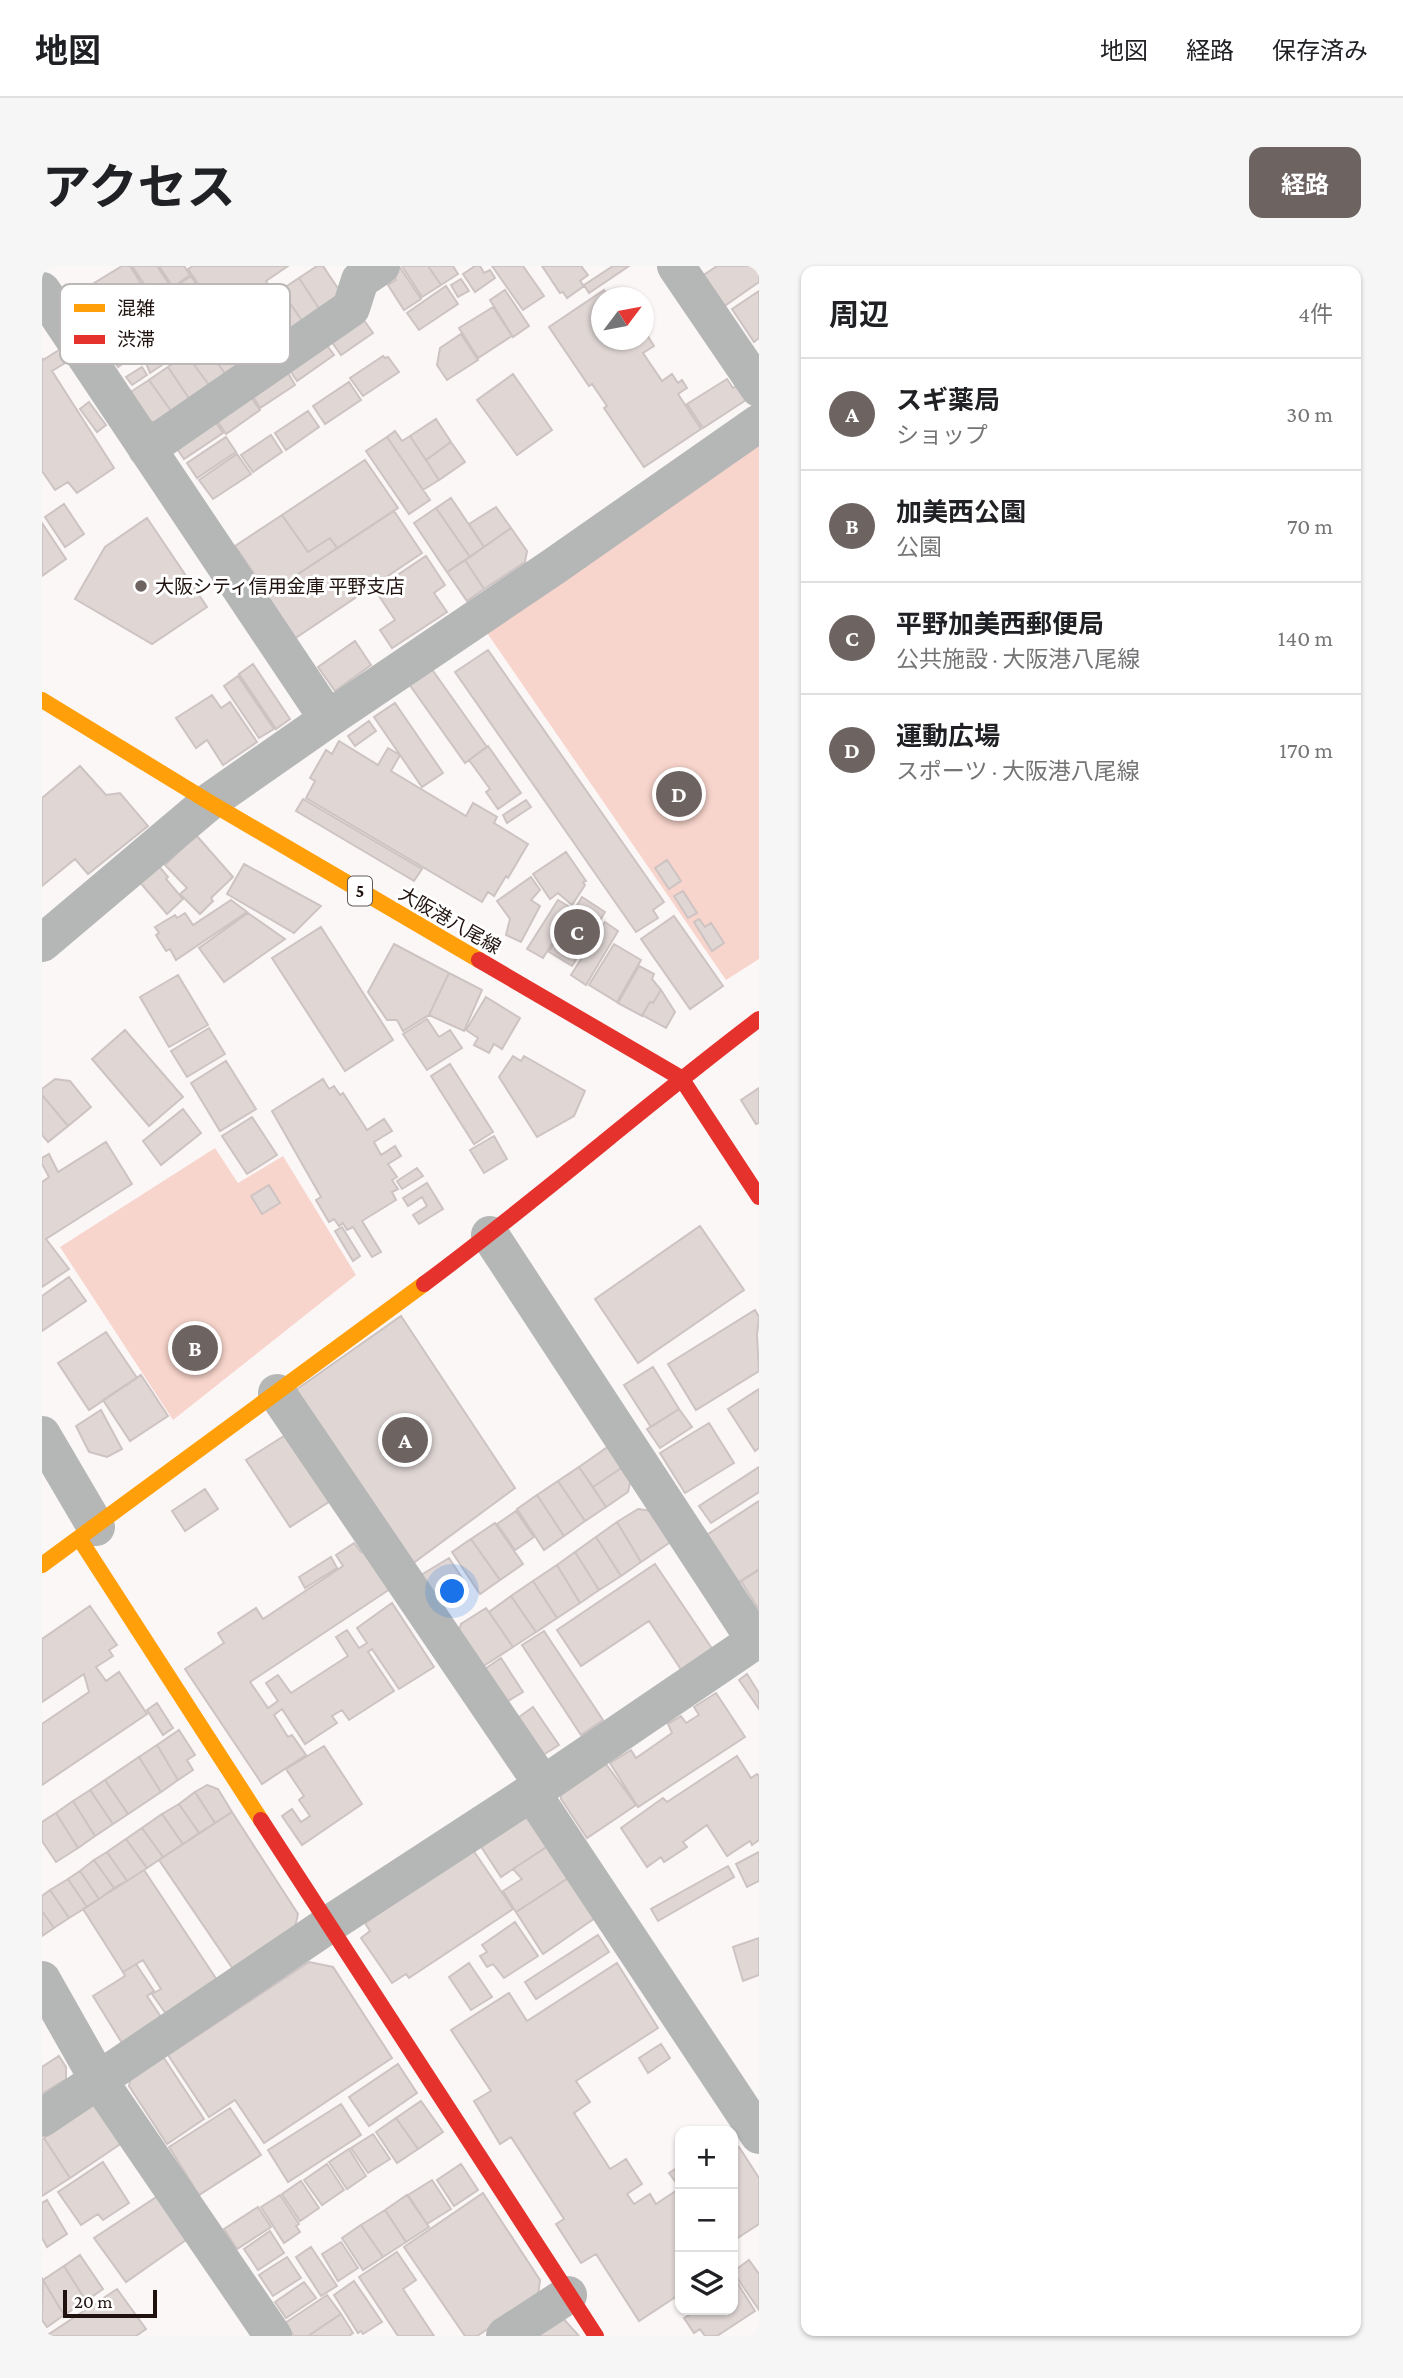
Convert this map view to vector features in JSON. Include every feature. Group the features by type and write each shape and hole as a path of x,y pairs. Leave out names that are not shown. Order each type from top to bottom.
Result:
{"street":[{"path":"676,266 759,388"},
{"path":"290,350 351,308 364,271"},
{"path":"42,291 60,318"},
{"path":"91,364 328,719"},
{"path":"147,449 270,364"},
{"path":"42,943 209,802 553,568 759,423"},
{"name":"大阪港八尾線","path":"42,700 209,802 681,1078 759,1197"},
{"path":"42,1565 489,1235 681,1078 759,1019"},
{"path":"42,2118 328,1925 537,1789 757,1639 489,1235"},
{"path":"277,1392 759,2135"},
{"path":"42,1435 88,1532 328,1925 596,2336"},
{"path":"42,1980 99,2081 274,2336"},
{"path":"505,2336 568,2295"}],"shaded area":[{"path":"759,442 759,959 726,980 485,630"},
{"path":"215,1148 238,1183 283,1156 356,1275 173,1420 60,1247"}],"building":[{"path":"122,266 130,266 141,284 93,284"},
{"path":"132,266 157,266 169,284 144,284"},
{"path":"159,266 184,266 190,275 177,284 171,284"},
{"path":"193,266 288,266 266,281 268,284 198,284 188,269"},
{"path":"317,266 323,266 339,290 337,302 322,313 299,278"},
{"path":"399,266 421,299 404,310 388,285 396,280 391,272"},
{"path":"402,266 428,266 441,285 422,297"},
{"path":"428,266 453,266 458,274 441,285"},
{"path":"475,266 480,266 484,273 490,270 495,278 475,292 463,274"},
{"path":"492,266 523,266 544,296 523,310"},
{"path":"542,266 581,266 588,275 580,281 584,286 567,298 563,292 560,293"},
{"path":"613,266 629,266 598,287 591,287 589,293 584,285"},
{"path":"717,266 759,266 759,282 723,307 702,276"},
{"path":"191,276 196,284 179,284"},
{"path":"299,278 322,313 305,325 290,303 290,284"},
{"path":"461,279 469,291 458,297 451,285"},
{"path":"446,286 458,304 419,330 407,313"},
{"path":"505,290 529,326 513,337 490,300"},
{"path":"759,291 759,338 754,342 732,309"},
{"path":"591,299 591,350 648,350 643,353 662,381 672,374 678,383 682,380 687,388 678,394 701,429 644,467 604,408 607,406 592,384 589,386 549,327"},
{"path":"290,303 305,325 290,335"},
{"path":"493,307 512,336 478,358 459,328"},
{"path":"361,316 373,333 341,355 329,338"},
{"path":"461,334 478,360 447,380 437,365 440,348"},
{"path":"324,341 334,355 297,381 287,366"},
{"path":"60,349 60,364 63,364 52,371 114,468 77,493 68,482 55,490 42,471 42,358 43,360"},
{"path":"383,356 388,357 399,372 363,396 350,378"},
{"path":"146,364 164,364 150,373"},
{"path":"172,364 193,364 212,389 192,403 168,367"},
{"path":"193,364 218,364 228,378 212,389"},
{"path":"218,364 247,364 228,378"},
{"path":"284,366 295,385 260,408 249,390"},
{"path":"142,367 147,375 132,385 126,377"},
{"path":"168,367 192,403 174,415 149,380"},
{"path":"513,374 552,430 517,455 477,400"},
{"path":"727,379 733,388 740,384 749,398 703,428 687,404"},
{"path":"149,380 174,415 162,423 148,421 129,393"},
{"path":"349,382 361,400 325,424 313,406"},
{"path":"248,393 260,410 226,434 214,416"},
{"path":"89,402 106,425 97,432 80,409"},
{"path":"308,411 319,427 286,450 275,433"},
{"path":"212,417 223,433 184,459 173,443"},
{"path":"436,419 451,442 426,460 410,436"},
{"path":"395,431 402,441 410,436 439,480 423,490 387,437"},
{"path":"271,435 282,452 253,472 241,455"},
{"path":"226,437 236,452 197,478 187,463"},
{"path":"387,437 430,500 409,514 366,451"},
{"path":"451,442 465,462 439,480 426,460"},
{"path":"237,454 251,474 213,499 199,480"},
{"path":"365,460 398,508 337,548 330,538 308,552 282,515"},
{"path":"451,498 484,547 470,557 436,508"},
{"path":"64,504 84,534 65,547 45,517"},
{"path":"496,507 511,528 484,547 469,524"},
{"path":"436,508 470,557 447,572 414,523"},
{"path":"394,511 422,553 294,639 265,596"},
{"path":"282,515 308,552 330,538 337,548 268,594 235,546"},
{"path":"147,518 207,607 152,644 75,599 105,547"},
{"path":"42,523 66,559 42,576"},
{"path":"511,528 527,551 525,562 484,589 465,560"},
{"path":"426,556 445,585 434,593 447,612 392,648 380,630 395,620 375,590"},
{"path":"465,560 484,589 467,601 447,572"},
{"path":"355,641 371,665 335,691 318,667"},
{"path":"488,650 664,902 653,910 658,918 636,932 455,672"},
{"path":"253,664 290,719 276,729 239,674"},
{"path":"431,668 487,747 465,763 409,684"},
{"path":"238,676 274,729 259,738 224,686"},
{"path":"212,695 221,708 230,702 257,742 223,765 207,740 196,748 176,718"},
{"path":"395,703 443,773 422,787 374,717"},
{"path":"369,721 376,731 355,746 348,736"},
{"path":"339,741 378,765 388,748 400,755 391,771 466,816 473,803 497,817 494,823 528,844 494,896 488,892 482,902 306,798 315,781 310,778 326,750 332,754"},
{"path":"488,746 521,793 498,809 486,792 490,789 469,760"},
{"path":"80,766 106,795 120,793 148,826 88,874 75,859 42,886 42,798"},
{"path":"303,799 422,869 414,881 296,811"},
{"path":"526,800 531,807 507,823 503,815"},
{"path":"196,835 233,877 211,898 213,901 200,914 180,894 187,888 165,865"},
{"path":"566,852 586,881 572,905 558,893 550,899 533,874"},
{"path":"667,860 681,881 669,889 655,868"},
{"path":"157,864 183,899 167,914 138,880"},
{"path":"244,864 321,906 294,933 227,894"},
{"path":"531,877 540,890 531,900 540,906 521,942 506,935 510,919 497,901"},
{"path":"683,891 697,913 688,918 674,896"},
{"path":"582,897 605,912 572,966 549,952"},
{"path":"231,900 247,912 176,960 170,949 166,951 156,935 159,933 155,927 175,915 177,918 185,913 193,925"},
{"path":"558,900 573,909 543,958 527,949"},
{"path":"248,913 285,939 224,982 199,948"},
{"path":"674,916 723,986 690,1009 641,939"},
{"path":"699,919 705,927 711,923 724,943 712,951 694,922"},
{"path":"605,922 618,931 586,985 571,975"},
{"path":"321,927 393,1040 345,1071 272,958"},
{"path":"394,944 449,973 429,1015 403,1031 397,1020 387,1020 368,992"},
{"path":"614,944 641,960 617,1002 589,985"},
{"path":"639,966 654,974 652,979 661,990 642,1016 618,1003"},
{"path":"449,973 482,990 464,1031 429,1015"},
{"path":"178,975 208,1025 169,1047 140,997"},
{"path":"661,990 675,1012 666,1028 642,1015"},
{"path":"486,997 520,1018 502,1049 494,1044 489,1053 474,1045 478,1038 466,1030"},
{"path":"427,1019 439,1037 450,1030 462,1048 427,1070 403,1034"},
{"path":"209,1028 225,1054 187,1077 171,1051"},
{"path":"125,1030 183,1097 149,1126 92,1059"},
{"path":"513,1056 521,1061 524,1056 585,1091 574,1116 537,1137 499,1077"},
{"path":"226,1061 256,1109 220,1131 191,1083"},
{"path":"450,1064 493,1132 474,1144 431,1076"},
{"path":"55,1079 70,1081 91,1107 68,1126 42,1095 42,1089"},
{"path":"323,1079 329,1089 334,1086 340,1095 343,1093 367,1130 384,1119 392,1131 374,1142 381,1155 395,1146 401,1156 388,1164 397,1177 392,1180 398,1189 392,1192 396,1200 362,1221 381,1252 372,1257 353,1227 347,1230 343,1223 339,1226 334,1219 329,1222 316,1200 321,1197 272,1111"},
{"path":"759,1088 759,1123 756,1124 741,1100"},
{"path":"42,1095 68,1126 48,1142 42,1135"},
{"path":"183,1109 201,1133 161,1165 143,1141"},
{"path":"252,1117 277,1155 247,1174 222,1136"},
{"path":"494,1136 507,1159 484,1173 470,1150"},
{"path":"106,1142 132,1184 46,1239 69,1269 42,1287 42,1182 49,1177 42,1158 49,1154 58,1172"},
{"path":"417,1168 423,1176 402,1189 397,1181"},
{"path":"427,1183 443,1209 419,1224 413,1215 427,1206 422,1197 408,1206 403,1198"},
{"path":"269,1185 280,1203 262,1214 251,1196"},
{"path":"700,1226 744,1290 638,1363 595,1299"},
{"path":"342,1227 360,1256 353,1261 335,1231"},
{"path":"69,1277 86,1301 42,1331 42,1296"},
{"path":"755,1310 759,1317 759,1371 696,1410 668,1364"},
{"path":"401,1316 515,1488 412,1564 293,1392"},
{"path":"106,1332 137,1378 89,1410 58,1363"},
{"path":"653,1367 679,1409 651,1427 624,1385"},
{"path":"141,1375 168,1416 130,1441 103,1400"},
{"path":"759,1389 759,1448 755,1451 728,1409"},
{"path":"679,1409 692,1427 660,1448 647,1429"},
{"path":"101,1410 122,1449 107,1457 89,1452 76,1426"},
{"path":"709,1423 734,1463 685,1493 660,1453"},
{"path":"287,1434 332,1500 290,1527 246,1460"},
{"path":"609,1446 623,1467 593,1487 579,1467"},
{"path":"579,1467 606,1507 585,1521 558,1481"},
{"path":"623,1467 631,1479 628,1492 606,1507 593,1487"},
{"path":"759,1467 759,1492 711,1523 699,1506"},
{"path":"558,1481 585,1521 564,1536 537,1495"},
{"path":"205,1489 218,1509 185,1531 172,1511"},
{"path":"537,1495 564,1536 544,1550 517,1509"},
{"path":"759,1501 759,1569 736,1584 705,1536"},
{"path":"638,1509 652,1511 672,1541 641,1562 617,1522"},
{"path":"516,1511 534,1537 515,1550 497,1524"},
{"path":"617,1522 641,1562 621,1576 596,1537"},
{"path":"495,1523 523,1564 500,1580 471,1539"},
{"path":"596,1537 621,1576 599,1590 575,1552"},
{"path":"471,1539 500,1580 480,1594 452,1552"},
{"path":"354,1543 361,1552 364,1550 390,1589 250,1682 268,1708 278,1701 266,1683 278,1675 291,1693 348,1656 336,1637 347,1630 359,1648 367,1643 357,1628 392,1603 434,1667 399,1689 372,1649 368,1652 394,1691 349,1720 342,1710 332,1716 337,1723 305,1744 282,1709 274,1715 288,1737 292,1735 306,1755 262,1784 185,1669 224,1643 218,1633 256,1608 263,1619 343,1566 336,1555"},
{"path":"575,1552 599,1590 580,1603 557,1565"},
{"path":"331,1557 337,1568 305,1588 299,1577"},
{"path":"449,1558 468,1587 440,1604 421,1575"},
{"path":"655,1564 713,1650 682,1671 649,1621 581,1666 557,1630"},
{"path":"557,1565 580,1603 557,1618 533,1581"},
{"path":"759,1570 759,1610 741,1581"},
{"path":"533,1581 557,1618 536,1632 511,1596"},
{"path":"511,1596 536,1632 513,1647 489,1612"},
{"path":"90,1606 117,1645 109,1650 113,1656 96,1667 106,1681 119,1672 147,1714 42,1785 42,1724 89,1692 84,1674 42,1702 42,1639"},
{"path":"486,1608 513,1647 479,1669 457,1637 461,1624"},
{"path":"544,1631 603,1720 581,1735 522,1645"},
{"path":"501,1658 523,1692 503,1704 482,1671"},
{"path":"747,1674 759,1693 759,1709 739,1680"},
{"path":"716,1693 745,1737 638,1807 610,1763 631,1750 636,1758 672,1733 668,1724 681,1716 686,1723 699,1715 694,1707"},
{"path":"157,1703 173,1728 163,1735 147,1710"},
{"path":"533,1707 559,1745 540,1757 515,1720"},
{"path":"179,1730 195,1755 187,1760 193,1770 178,1780 157,1745"},
{"path":"157,1745 178,1780 161,1792 139,1757"},
{"path":"324,1746 362,1804 302,1845 282,1816 292,1809 301,1822 310,1816 299,1800 304,1796 286,1769"},
{"path":"737,1756 751,1778 757,1774 759,1776 759,1840 752,1845 750,1841 727,1856 707,1825 683,1842 687,1847 664,1862 661,1857 647,1867 621,1828 663,1798 667,1802"},
{"path":"139,1757 161,1792 128,1814 105,1780"},
{"path":"606,1764 636,1805 587,1838 561,1795"},
{"path":"105,1780 128,1814 113,1824 90,1790"},
{"path":"207,1785 218,1789 232,1812 215,1823 195,1792"},
{"path":"90,1790 113,1824 95,1836 73,1801"},
{"path":"195,1792 215,1823 199,1833 179,1804"},
{"path":"73,1801 95,1836 78,1848 56,1813"},
{"path":"179,1804 199,1833 183,1844 162,1814"},
{"path":"232,1812 298,1914 295,1927 233,1969 159,1860"},
{"path":"56,1813 78,1848 56,1862 42,1841 42,1822"},
{"path":"528,1813 549,1845 501,1877 480,1845"},
{"path":"162,1814 183,1844 163,1857 142,1828"},
{"path":"142,1828 163,1857 147,1868 126,1839"},
{"path":"126,1839 147,1868 127,1881 107,1852"},
{"path":"553,1843 573,1875 516,1912 503,1891 522,1879 513,1869"},
{"path":"473,1850 513,1909 409,1978 406,1974 392,1983 361,1938 370,1931 365,1923"},
{"path":"107,1852 127,1881 114,1888 94,1860"},
{"path":"759,1852 759,1881 747,1887 736,1864"},
{"path":"94,1860 114,1888 99,1899 80,1871"},
{"path":"728,1866 734,1877 658,1921 651,1909"},
{"path":"144,1870 217,1980 166,2014 152,1994 161,1989 143,1960 123,1972 83,1909"},
{"path":"80,1871 99,1899 87,1907 68,1879"},
{"path":"573,1875 598,1916 543,1954 516,1912"},
{"path":"68,1879 87,1907 69,1918 50,1890"},
{"path":"50,1890 69,1918 54,1928 42,1911 42,1896"},
{"path":"42,1911 54,1928 42,1936"},
{"path":"515,1922 538,1956 504,1978 493,1964 487,1967 480,1956 487,1952 482,1945"},
{"path":"598,1935 609,1952 536,1999 525,1982"},
{"path":"759,1938 759,1975 743,1981 733,1947"},
{"path":"309,1962 333,1967 392,2058 264,2143 235,2100 209,2117 168,2055"},
{"path":"469,1963 492,1997 471,2010 449,1977"},
{"path":"617,1963 658,2028 576,2081 590,2102 574,2113 610,2169 626,2159 642,2184 627,2194 634,2204 650,2194 656,2204 675,2191 675,2297 639,2321 596,2254 581,2263 556,2224 564,2219 511,2137 500,2144 474,2101 491,2091 451,2030 509,1993 527,2021"},
{"path":"136,1964 154,1991 147,1996 161,2017 122,2043 93,1996 125,1976 123,1972"},
{"path":"661,2044 670,2058 648,2073 639,2058"},
{"path":"162,2055 204,2119 167,2144 129,2086 131,2075"},
{"path":"59,2056 66,2067 66,2079 42,2094 42,2067"},
{"path":"398,2064 417,2093 369,2126 349,2097"},
{"path":"421,2101 443,2132 418,2149 396,2118"},
{"path":"97,2103 122,2143 70,2178 44,2138"},
{"path":"341,2104 361,2135 288,2182 268,2150"},
{"path":"230,2108 261,2155 199,2195 169,2147"},
{"path":"396,2118 418,2149 397,2163 376,2132"},
{"path":"373,2134 390,2159 368,2173 351,2148"},
{"path":"44,2138 70,2178 42,2196 42,2139"},
{"path":"738,2148 759,2178 759,2224 738,2238 738,2189"},
{"path":"349,2149 366,2176 347,2189 329,2162"},
{"path":"103,2162 129,2203 103,2220 98,2214 81,2225 58,2192"},
{"path":"327,2164 344,2190 322,2205 304,2180"},
{"path":"461,2164 478,2190 454,2206 437,2180"},
{"path":"675,2169 675,2181 669,2173"},
{"path":"432,2180 451,2209 427,2224 408,2195"},
{"path":"301,2181 319,2208 300,2221 282,2194"},
{"path":"483,2193 540,2280 538,2296 477,2336 465,2336 404,2247"},
{"path":"280,2195 299,2224 296,2226 300,2232 284,2243 261,2207"},
{"path":"407,2195 429,2227 406,2242 385,2210"},
{"path":"158,2196 186,2240 126,2282 94,2238"},
{"path":"47,2200 67,2234 47,2247 42,2238 42,2203"},
{"path":"258,2207 271,2227 237,2249 224,2229"},
{"path":"385,2210 406,2242 383,2257 361,2225"},
{"path":"361,2225 383,2257 363,2270 342,2238"},
{"path":"270,2231 284,2253 258,2270 244,2249"},
{"path":"341,2242 358,2268 338,2281 322,2254"},
{"path":"311,2247 337,2286 321,2296 296,2257"},
{"path":"397,2252 416,2280 403,2289 434,2336 398,2336 359,2277"},
{"path":"80,2255 103,2289 86,2301 64,2266"},
{"path":"287,2257 301,2278 273,2296 259,2275"},
{"path":"749,2260 759,2274 759,2310 738,2279 738,2268"},
{"path":"64,2266 86,2301 64,2315 43,2280"},
{"path":"43,2280 64,2315 47,2327 42,2320"},
{"path":"354,2281 382,2322 363,2334 361,2331 358,2333 334,2295"},
{"path":"304,2282 316,2298 286,2318 275,2302"},
{"path":"738,2284 755,2311 717,2336 705,2336 700,2329 694,2333 684,2318 689,2315 738,2315"},
{"path":"117,2289 146,2329 136,2336 46,2336"},
{"path":"327,2295 341,2314 308,2336 294,2336 285,2323"},
{"path":"341,2314 353,2333 349,2336 308,2336"},
{"path":"560,2315 579,2336 528,2336"}],"traffic: slow":[{"path":"42,700 209,802 479,960"},
{"path":"42,1565 424,1284"},
{"path":"79,1538 261,1820"}],"traffic: jam":[{"path":"479,960 681,1078 759,1197"},
{"path":"424,1284 759,1019"},
{"path":"261,1820 596,2336"}],"place":[{"name":"大阪シティ信用金庫 平野支店","path":"141,586"},
{"name":"運動広場","path":"679,794"},
{"name":"平野加美西郵便局","path":"577,932"},
{"name":"加美西公園","path":"195,1348"},
{"name":"スギ薬局","path":"405,1440"}]}
